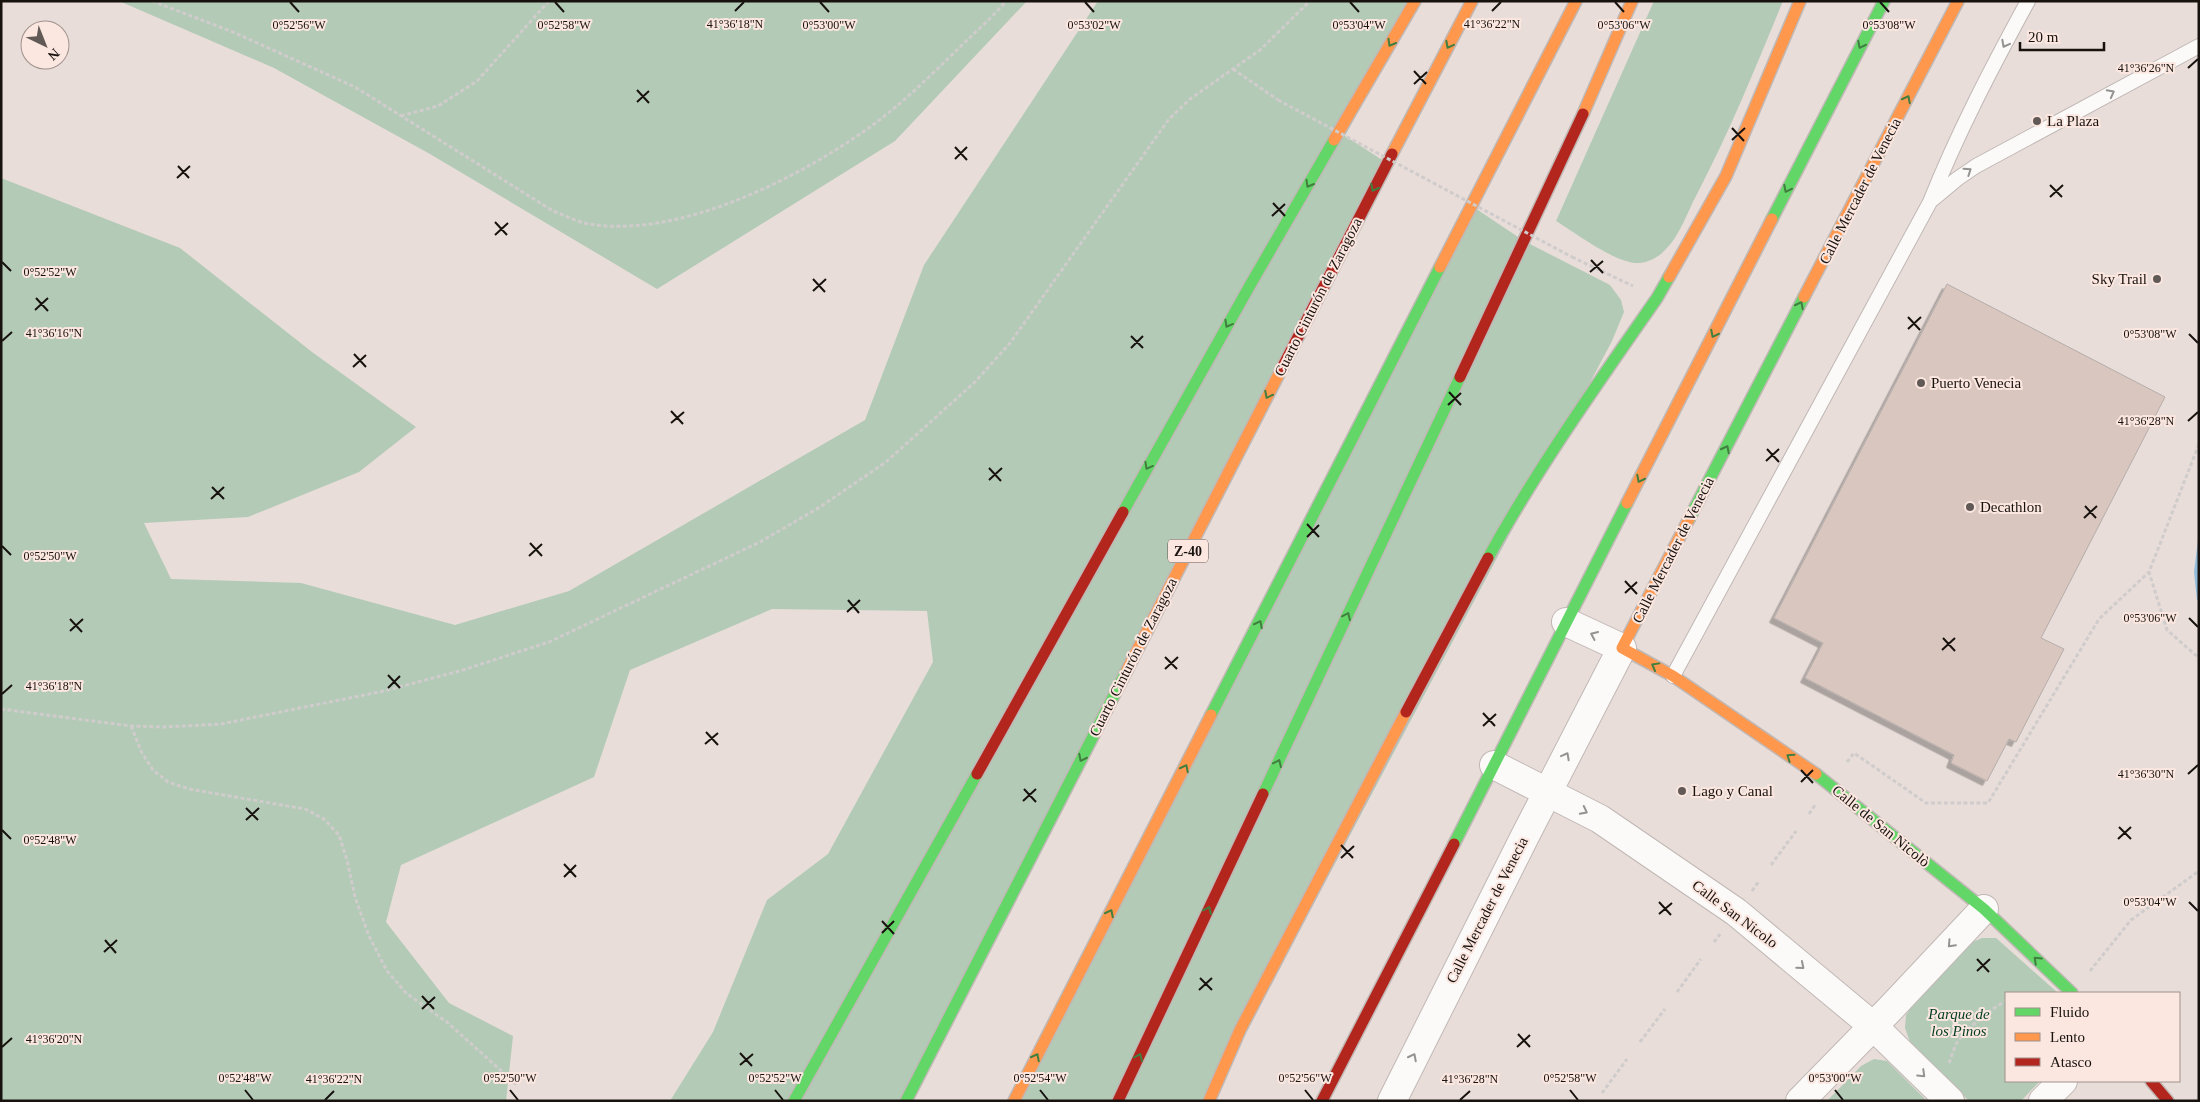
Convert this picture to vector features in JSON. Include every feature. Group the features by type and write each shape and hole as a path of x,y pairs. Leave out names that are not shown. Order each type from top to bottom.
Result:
{"main road":[{"path":"794,1101 1248,287 1415,1"},
{"name":"Cuarto Cinturón de Zaragoza","path":"906,1101 1372,192 1472,1"},
{"path":"1014,1101 1576,1"},
{"path":"1118,1101 1607,62 1632,1"},
{"path":"1209,1101 1222,1068 1245,1021 1464,601 1514,510 1547,457 1657,298 1726,176 1800,1"},
{"path":"1322,1101 1884,1"},
{"name":"Calle Mercader de Venecia","path":"1622,648 1958,1"},
{"name":"Calle de San Nicolò","path":"1622,648 1673,676 1831,784 1984,908 2071,992"},
{"path":"2152,1082 2168,1101"}],"street":[{"path":"1566,622 1622,648"},
{"name":"Calle Mercader de Venecia","path":"1392,1101 1547,792 1622,648"},
{"name":"Calle San Nicolo","path":"1494,765 1600,819 1736,912 1873,1026 1944,1095"},
{"path":"1800,1101 1984,908"},
{"path":"2043,1101 2062,1082"}],"lane":[{"path":"1673,676 1930,202 1947,161 1982,88 2028,1"},
{"path":"1930,202 1957,178 1976,166 2199,46"}],"path":[{"path":"152,1 233,32 355,87 554,210 588,224 620,226 659,223 694,215 763,189 832,153 872,126 917,87 1006,1"},
{"path":"401,116 438,106 477,81 549,1"},
{"path":"1,709 130,726 165,727 221,724 384,691 463,670 549,642 760,542 820,507 886,462 975,382 1010,343 1168,119 1190,99 1260,50 1310,1"},
{"path":"1233,69 1278,100 1572,257 1657,298"},
{"path":"1854,753 1926,803 1988,803 2099,619 2149,572 2199,444"},
{"path":"2149,572 2167,630 2199,658"},
{"path":"130,726 142,753 153,770 168,782 189,789 305,809 324,819 339,835 355,897 369,936 387,971 406,993 448,1023 518,1085"},
{"path":"1771,865 1796,831"},
{"path":"2073,992 2131,920 2199,870"},
{"path":"1677,992 1702,959"},
{"path":"1944,1095 1958,1041 1999,1004 2005,1001"},
{"path":"1640,1042 1664,1009"},
{"path":"1602,1093 1627,1059"}],"green space":[{"path":"119,1 1027,1 895,141 657,289 430,154 274,68"},
{"path":"1098,1 1415,1 1345,136 1387,163 906,1101 670,1101 713,1032 767,900 828,854 933,662 927,611 772,609 630,670 594,777 401,865 386,922 449,1003 513,1036 506,1101 1,1101 1,178 180,248 312,352 416,427 359,472 248,517 144,523 171,579 301,583 455,625 569,591 865,420 924,265"},
{"path":"1654,1 1783,1 1731,124 1679,231 1661,254 1651,260 1640,263 1620,259 1609,254 1556,221"},
{"path":"1472,206 1524,241 1610,285 1621,300 1624,312 1612,341 1209,1101 1014,1101"},
{"name":"Parque de los Pinos","path":"1982,938 1996,938 2057,992 2005,992 2005,1082 2039,1082 2021,1101 1969,1101 1910,1042 1905,1028 1906,1015 1920,994 1970,943"},
{"name":"Parque de los Pinos","path":"1874,1059 1887,1061 1927,1101 1827,1101 1861,1066"}],"water":[{"path":"2199,532 2199,600 2197,600 2194,572"}],"building":[{"name":"Decathlon","path":"1947,284 2165,397 2041,638 2064,649 2016,742 2009,739 1987,781 1951,763 1954,755 1805,678 1823,643 1774,618"}],"traffic: fast":[{"path":"1772,219 1884,1"},
{"path":"1123,512 1334,140"},
{"path":"1211,715 1440,267"},
{"path":"1488,558 1548,458 1657,298 1669,277"},
{"path":"1689,519 1804,297"},
{"path":"1263,794 1460,377"},
{"path":"1454,844 1627,503"},
{"path":"906,1101 1127,670"},
{"path":"794,1101 977,774"},
{"path":"1816,774 1984,909 2071,992"}],"traffic: slow":[{"path":"1334,140 1415,1"},
{"path":"1392,154 1472,1"},
{"path":"1440,267 1576,1"},
{"path":"1583,114 1632,1"},
{"path":"1669,277 1726,176 1800,1"},
{"path":"1804,297 1958,1"},
{"path":"1627,503 1772,219"},
{"path":"1127,670 1282,368"},
{"path":"1689,519 1622,648 1673,676 1816,774"},
{"path":"1209,1101 1240,1030 1406,712"},
{"path":"1014,1101 1211,715"}],"traffic: jam":[{"path":"1460,377 1583,114"},
{"path":"1282,368 1392,154"},
{"path":"977,774 1123,512"},
{"path":"1406,712 1488,558"},
{"path":"1118,1101 1263,794"},
{"path":"1322,1101 1454,844"},
{"path":"2152,1082 2168,1101"}],"place":[{"name":"La Plaza","path":"2037,121"},
{"name":"Sky Trail","path":"2157,279"},
{"name":"Puerto Venecia","path":"1921,383"},
{"name":"Decathlon","path":"1970,507"},
{"name":"Lago y Canal","path":"1682,791"}]}
